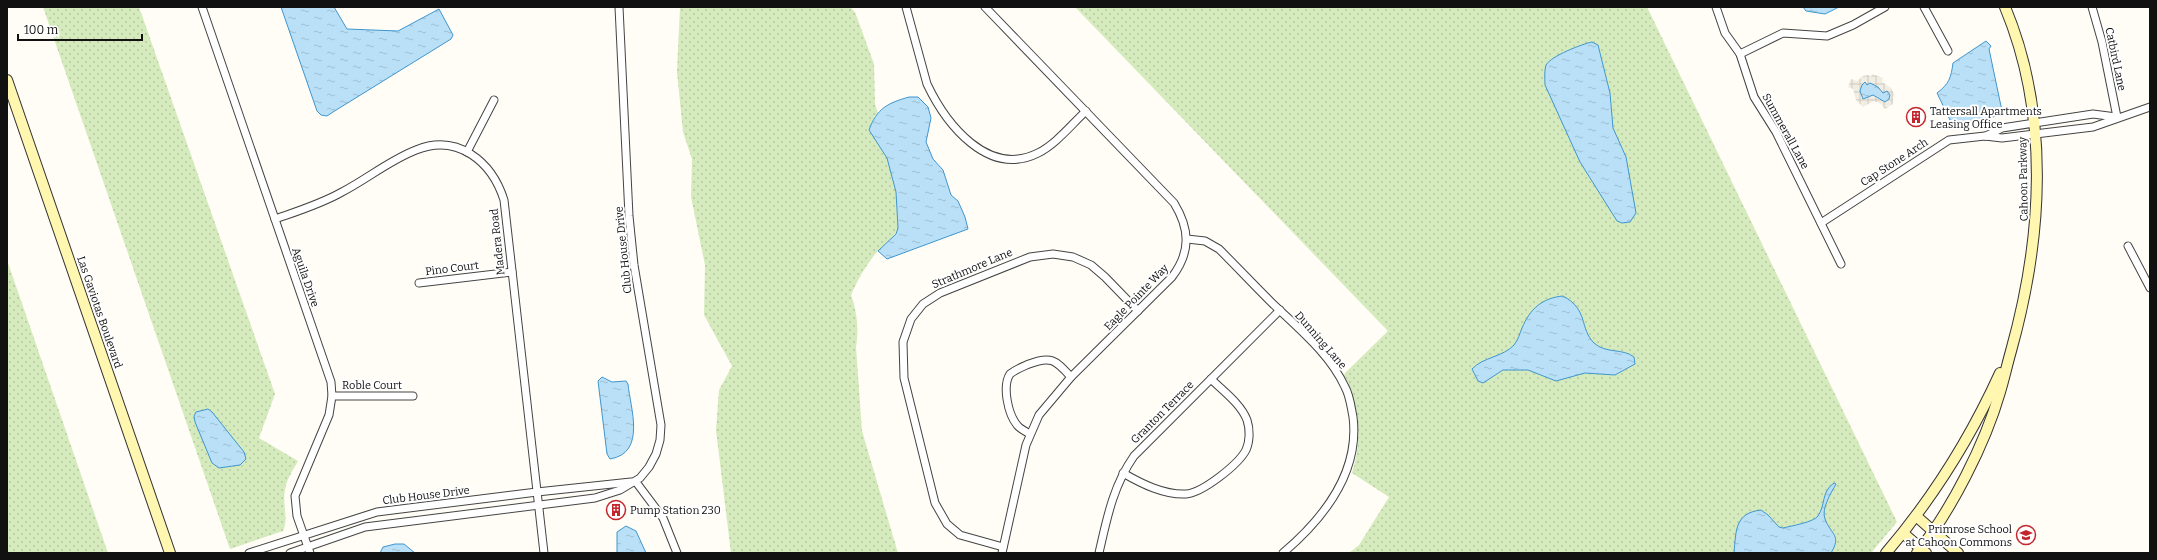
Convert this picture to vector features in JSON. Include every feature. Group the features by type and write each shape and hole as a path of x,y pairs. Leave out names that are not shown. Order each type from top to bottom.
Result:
{"street":[{"name":"Aguila Drive","path":"202,7 330,382 332,396 329,415 295,496 297,516 309,550"},
{"name":"Club House Drive","path":"290,553 309,550 365,527 595,498 636,482 650,466 656,454 660,440 661,425 634,265 629,216 619,7"},
{"path":"906,7 927,84 932,94 954,124 977,149 999,158 1018,159 1027,157 1045,148 1086,111"},
{"name":"Eagle Pointe Way","path":"985,7 1174,203 1185,225 1187,239 1185,255 1178,269 1071,377 1043,409 1026,445 1003,551"},
{"name":"Summerall Lane","path":"1716,7 1725,33 1740,54 1754,97 1776,132 1841,264"},
{"path":"1740,54 1783,33 1827,36 1853,25 1885,7"},
{"path":"1924,7 1948,51"},
{"name":"Cahoon Parkway","path":"1921,552 1977,450 2000,393 2024,299 2036,226 2037,173 2035,135 2025,72 2005,7"},
{"name":"Catbird Lane","path":"2092,7 2102,42 2117,117"},
{"name":"Las Gaviotas Boulevard","path":"7,80 170,553"},
{"path":"467,152 494,100"},
{"name":"Cap Stone Arch","path":"1821,223 1945,142 1985,136 2002,138 2035,135 2093,127 2117,117 2150,107"},
{"name":"Cap Stone Arch","path":"1985,136 2002,128 2093,114 2117,117"},
{"name":"Madera Road","path":"275,219 341,193 415,150 439,146 450,146 467,152 484,164 494,177 501,192 505,212 544,553"},
{"name":"Dunning Lane","path":"1187,239 1204,241 1219,249 1321,353 1341,379 1346,389 1351,406 1354,430 1348,466 1332,500 1312,527 1282,553"},
{"path":"2128,246 2150,288"},
{"name":"Strathmore Lane","path":"1003,551 960,535 947,524 935,504 904,378 903,342 911,319 923,304 940,293 1030,257 1053,254 1073,257 1091,265 1105,277 1138,311"},
{"name":"Pino Court","path":"418,283 512,272"},
{"name":"Granton Terrace","path":"1099,553 1111,502 1123,473 1142,448 1280,310"},
{"name":"Cahoon Parkway","path":"1886,553 1916,516 1945,476 1968,440 2011,351"},
{"path":"1030,434 1020,429 1014,422 1005,390 1010,374 1038,360 1050,359 1060,365 1071,377"},
{"path":"1123,473 1153,488 1172,493 1190,493 1204,488 1241,457 1246,448 1249,437 1246,420 1240,410 1211,378"},
{"name":"Roble Court","path":"332,396 413,396"},
{"name":"Club House Drive","path":"249,553 377,512 537,492 636,482"},
{"path":"636,482 663,518 677,553"},
{"path":"1916,516 1958,553"},
{"path":"1903,533 1921,552"}],"green space":[{"path":"43,7 139,7 275,394 259,438 298,461 290,475 284,495 285,526 283,531 230,549"},
{"path":"680,7 850,7 855,12 874,64 875,104 878,113 874,117 882,150 887,158 896,192 897,232 869,262 851,295 857,321 856,347 862,431 898,553 731,553 716,430 719,390 732,366 704,315 705,265 691,197 692,159 683,132 677,72"},
{"path":"1075,7 1647,7 1897,522 1871,553 1349,553 1359,545 1389,497 1352,473 1358,448 1358,423 1353,398 1344,374 1388,331"},
{"path":"7,260 108,553 7,553"}],"shaded area":[{"path":"1872,74 1883,78 1882,82 1891,88 1895,96 1893,97 1893,104 1885,109 1881,104 1874,101 1863,107 1856,100 1853,89 1848,87 1851,79 1857,81 1863,76 1868,75 1871,77","holes":["1867,85 1880,89 1883,93 1880,100 1873,95 1862,97 1860,91"]}],"water":[{"path":"281,7 334,7 347,29 398,31 439,9 453,35 451,39 327,116 321,115 317,111"},
{"path":"1803,7 1839,7 1825,14 1806,11"},
{"path":"1986,41 1991,46 1989,49 2002,111 2000,114 1981,122 1955,122 1950,120 1937,93 1949,80 1953,63"},
{"path":"1592,42 1598,45 1610,93 1613,128 1626,157 1636,213 1630,222 1622,223 1617,221 1580,162 1545,85 1545,68 1549,62 1567,51"},
{"path":"1865,82 1867,85 1870,83 1878,87 1883,93 1887,91 1890,95 1889,99 1885,102 1873,95 1863,99 1860,91"},
{"path":"909,97 918,97 928,107 931,118 926,142 933,159 943,170 951,195 958,201 965,217 968,229 887,259 878,251 896,234 898,228 896,192 887,158 869,130 880,111 889,104"},
{"path":"1563,296 1577,307 1586,331 1594,343 1604,349 1630,354 1634,357 1635,364 1615,375 1585,373 1556,381 1528,370 1503,370 1483,383 1478,381 1472,369 1514,345 1525,321 1533,310 1549,299"},
{"path":"602,377 612,382 626,381 628,384 633,416 634,428 629,448 621,455 610,459 607,454 598,381"},
{"path":"208,409 244,452 246,459 240,465 219,468 212,463 195,422 194,416 196,412"},
{"path":"1834,483 1836,484 1827,501 1824,511 1827,524 1836,539 1831,553 1734,553 1738,524 1746,515 1761,510 1779,527 1783,528 1807,522 1818,516 1825,494"},
{"path":"626,526 636,531 646,553 617,553 617,532"},
{"path":"395,544 404,544 415,553 380,553 383,547"}],"place":[{"name":"Tattersall Apartments Leasing Office","path":"1916,117"},
{"name":"Pump Station 230","path":"616,510"},
{"name":"Primrose School at Cahoon Commons","path":"2026,535"}]}
